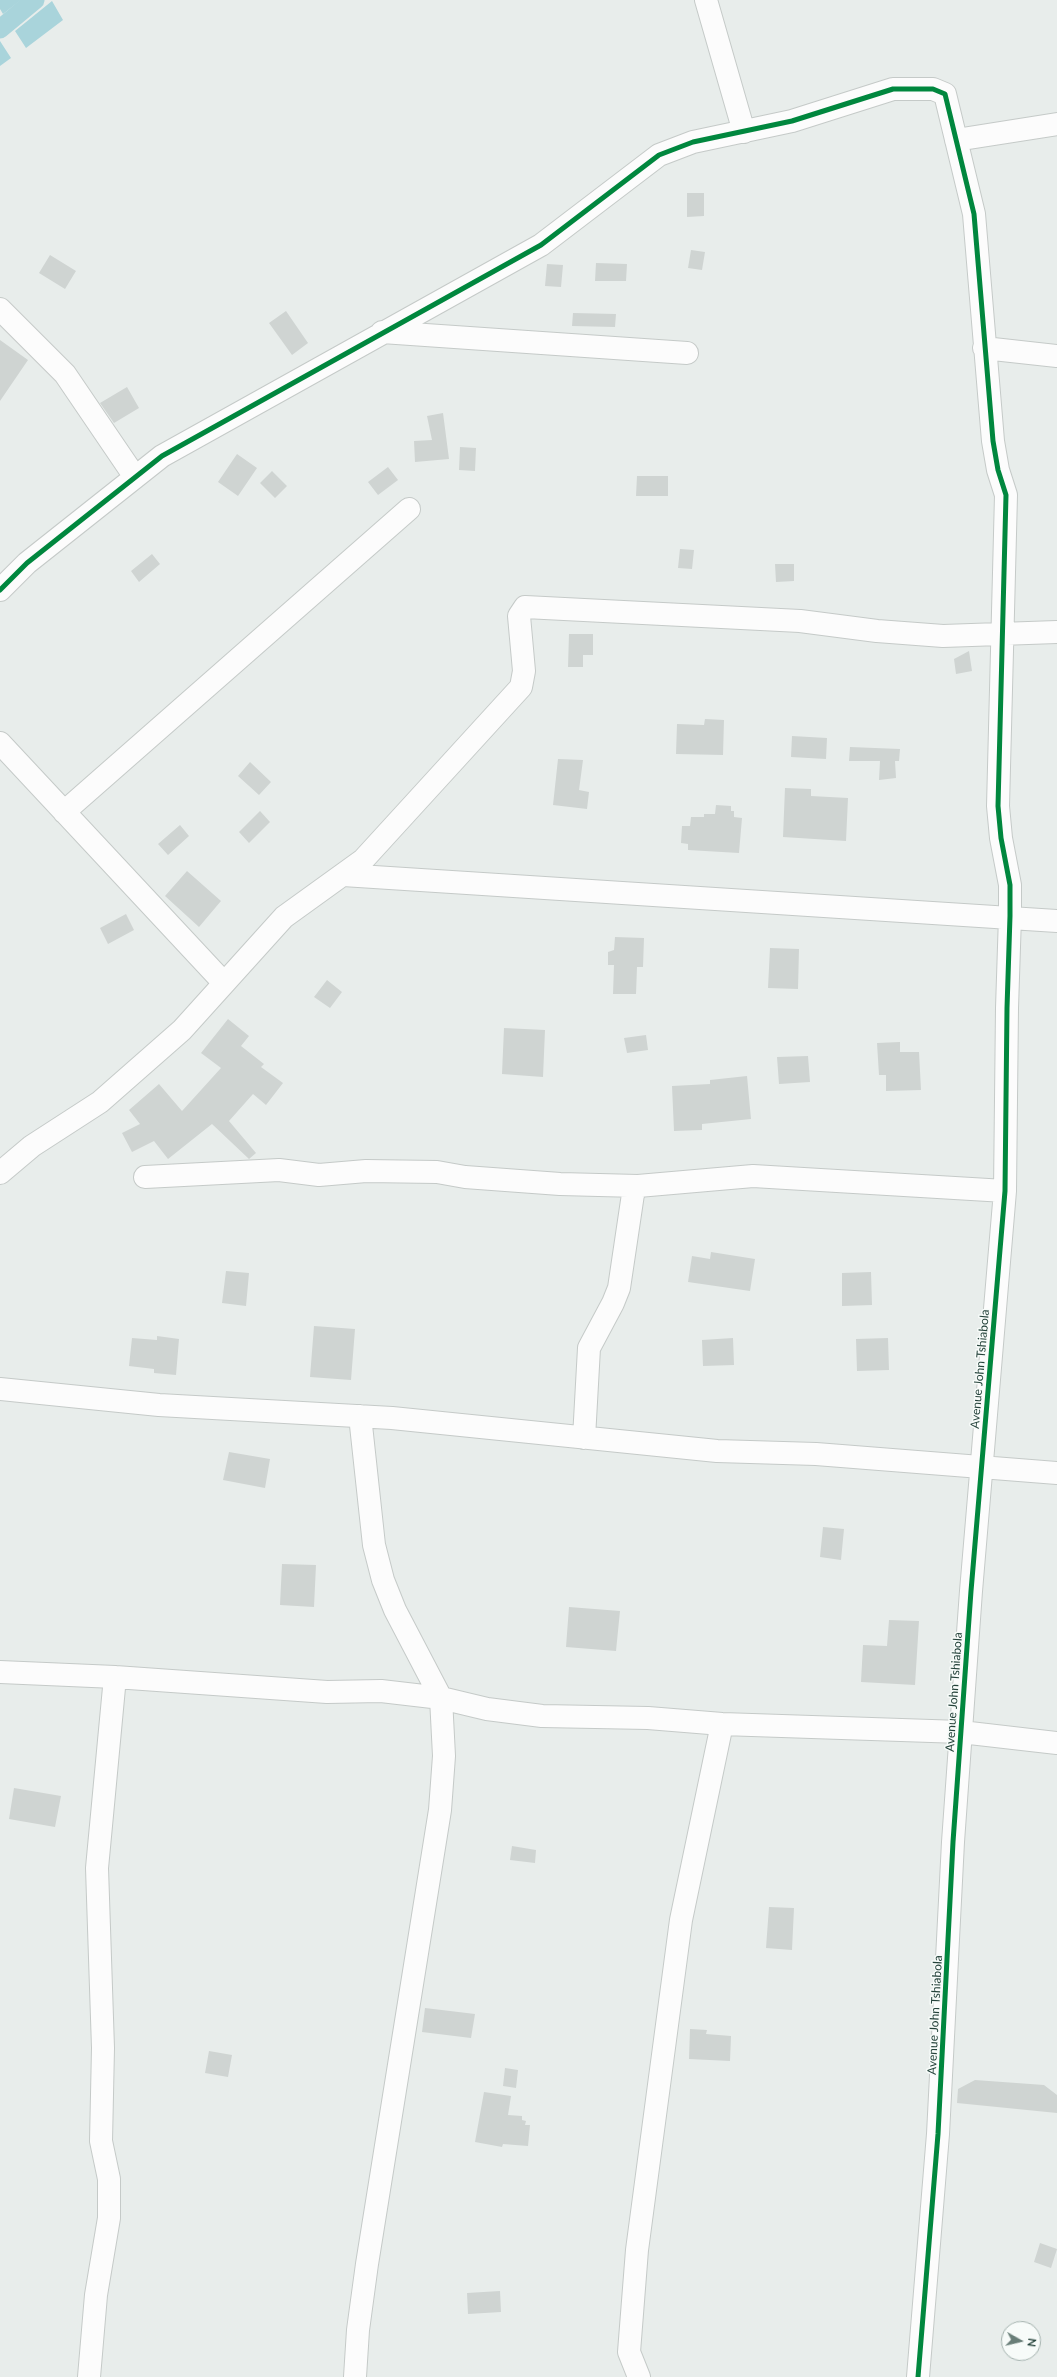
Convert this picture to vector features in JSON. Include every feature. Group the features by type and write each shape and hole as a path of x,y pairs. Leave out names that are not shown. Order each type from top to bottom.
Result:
{"street":[{"path":"0,590 27,563 162,456 382,332 541,245 659,155 693,142 744,132 706,0"},
{"name":"Avenue John Tshiabola","path":"744,132 792,121 893,89 933,89 945,94 974,214 984,348 993,440 998,470 1006,496 1003,569 1004,635 1000,701 998,806 1001,838 1010,885 1005,1191 981,1466 961,1732 938,2134 918,2377"},
{"path":"956,140 1057,124"},
{"path":"0,309 65,374 135,477"},
{"path":"382,332 687,353"},
{"path":"984,348 1057,356"},
{"path":"64,812 409,509"},
{"path":"0,1173 32,1146 100,1102 182,1030 284,917 363,860 521,687 524,671 519,616 525,607 800,622 877,631 943,636 1057,632"},
{"path":"0,743 224,983"},
{"path":"343,875 1010,916 1057,921"},
{"path":"145,1177 279,1170 319,1175 366,1170 437,1172 465,1177 553,1183 638,1186 753,1176 1005,1191"},
{"path":"584,1438 589,1348 613,1303 619,1288 633,1194 638,1186"},
{"path":"0,1390 159,1405 360,1416 716,1451 816,1454 1057,1473"},
{"path":"355,2377 358,2330 367,2264 440,1810 444,1756 441,1698 395,1610 383,1580 374,1545 360,1416"},
{"path":"0,1672 115,1677 272,1689 381,1692 441,1698 487,1709 542,1716 648,1718 722,1724 961,1732 1057,1743"},
{"path":"89,2377 96,2295 109,2218 109,2179 101,2141 102,2040 97,1868 115,1677"},
{"path":"638,2377 629,2352 637,2250 682,1920 722,1724"}],"water":[{"path":"0,0 21,0 3,14 0,9"},
{"path":"52,1 63,20 26,48 15,31"},
{"path":"0,41 11,58 0,66"}],"building":[{"path":"687,193 704,193 704,216 687,217"},
{"path":"691,250 705,252 702,270 688,268"},
{"path":"50,255 76,271 65,289 39,273"},
{"path":"596,263 627,264 626,281 595,281"},
{"path":"547,264 563,265 561,287 545,286"},
{"path":"286,311 308,343 292,355 269,323"},
{"path":"573,313 616,314 615,327 572,326"},
{"path":"0,340 28,360 0,401"},
{"path":"127,387 139,408 114,423 100,403"},
{"path":"443,413 449,459 415,462 414,441 432,440 427,416"},
{"path":"460,447 476,448 475,471 459,470"},
{"path":"237,454 257,468 238,496 218,482"},
{"path":"388,467 398,480 378,495 368,482"},
{"path":"272,471 287,486 275,498 260,483"},
{"path":"637,476 668,476 668,496 636,496"},
{"path":"680,549 694,550 692,569 678,568"},
{"path":"152,554 160,564 139,582 131,571"},
{"path":"775,564 794,564 794,581 776,582"},
{"path":"569,634 593,634 593,655 583,655 583,667 568,667"},
{"path":"969,651 972,671 956,674 954,659"},
{"path":"705,719 724,720 723,755 676,754 677,724 704,725"},
{"path":"792,736 827,738 826,759 791,757"},
{"path":"850,747 900,749 899,761 895,761 896,778 879,780 880,761 849,761"},
{"path":"558,759 583,760 579,790 589,792 587,809 553,805"},
{"path":"250,762 271,782 259,795 238,776"},
{"path":"785,788 811,789 811,796 848,798 846,841 783,837"},
{"path":"716,805 731,806 731,811 734,811 734,817 742,818 739,853 688,850 688,844 681,843 682,826 690,826 691,817 704,817 704,814 715,814"},
{"path":"260,811 270,822 249,843 239,832"},
{"path":"180,825 189,836 168,855 158,844"},
{"path":"187,871 221,901 199,927 165,896"},
{"path":"126,914 134,930 108,944 100,928"},
{"path":"615,937 644,938 643,967 637,967 636,994 613,994 614,965 608,965 608,952 614,950"},
{"path":"770,948 799,949 798,989 768,988"},
{"path":"327,980 342,992 330,1008 314,997"},
{"path":"228,1019 249,1036 241,1046 264,1064 261,1067 283,1083 266,1105 253,1094 229,1121 256,1153 249,1159 212,1124 168,1159 154,1141 132,1152 122,1133 140,1124 129,1110 159,1084 182,1111 221,1068 201,1053"},
{"path":"504,1028 545,1030 543,1077 502,1074"},
{"path":"646,1035 648,1050 627,1053 624,1038"},
{"path":"900,1042 900,1052 919,1052 921,1090 886,1091 886,1075 879,1075 877,1043"},
{"path":"808,1056 810,1082 779,1084 777,1057"},
{"path":"747,1076 751,1119 702,1124 702,1130 674,1131 672,1086 710,1084 710,1080"},
{"path":"711,1252 755,1259 750,1291 688,1282 692,1256 710,1259"},
{"path":"226,1271 249,1273 246,1306 222,1303"},
{"path":"871,1272 872,1305 842,1306 842,1273"},
{"path":"314,1326 355,1329 351,1380 310,1377"},
{"path":"157,1336 179,1339 176,1375 154,1373 154,1369 129,1366 132,1338 157,1340"},
{"path":"733,1338 734,1365 703,1366 702,1340"},
{"path":"888,1338 889,1370 857,1371 856,1339"},
{"path":"229,1452 270,1459 265,1488 223,1480"},
{"path":"823,1527 844,1529 841,1560 820,1557"},
{"path":"282,1564 316,1565 314,1607 280,1605"},
{"path":"569,1607 620,1611 616,1651 566,1647"},
{"path":"889,1620 919,1621 915,1685 861,1682 863,1645 887,1646"},
{"path":"14,1788 61,1796 55,1827 9,1819"},
{"path":"512,1846 536,1850 535,1863 510,1860"},
{"path":"769,1907 794,1908 792,1950 766,1948"},
{"path":"425,2008 475,2014 471,2038 422,2032"},
{"path":"690,2029 707,2030 706,2034 731,2036 730,2061 689,2059"},
{"path":"209,2051 232,2055 228,2077 205,2073"},
{"path":"505,2068 518,2070 516,2088 503,2086"},
{"path":"975,2080 1044,2085 1057,2095 1057,2113 957,2103 958,2089"},
{"path":"484,2092 511,2096 508,2115 522,2116 522,2120 526,2121 525,2125 530,2125 528,2146 503,2144 502,2147 475,2142"},
{"path":"1040,2243 1057,2249 1051,2268 1034,2262"},
{"path":"500,2291 501,2312 468,2314 467,2293"}],"waterway":[{"path":"0,29 35,0"}],"cycle path":[{"path":"0,590 27,563 162,456 541,245 659,155 693,142 792,121 893,89 933,89 945,94 974,214 993,441 998,470 1006,495 998,806 1001,838 1010,885 1010,916 1007,1008 1005,1191 971,1591 953,1842 938,2134 918,2377"}]}
